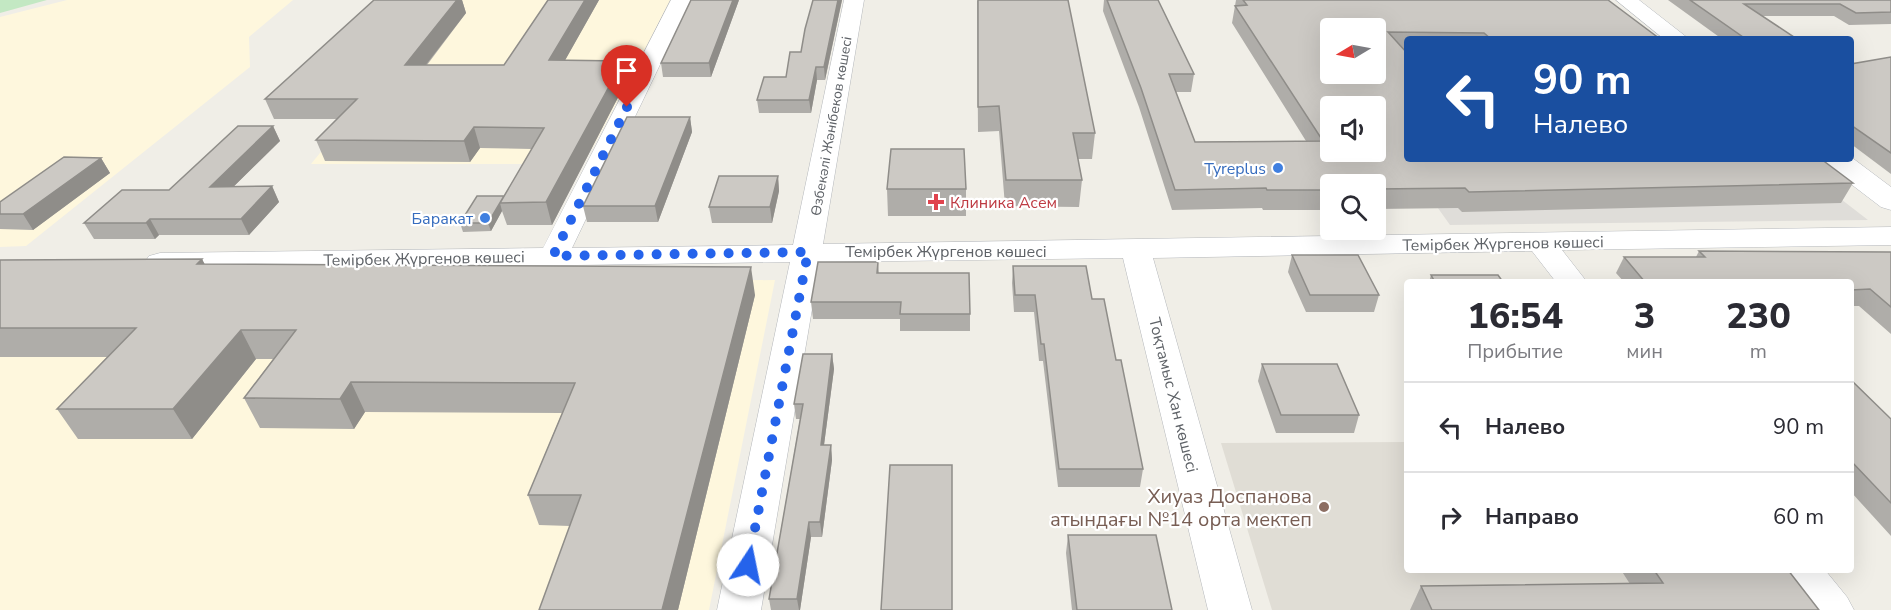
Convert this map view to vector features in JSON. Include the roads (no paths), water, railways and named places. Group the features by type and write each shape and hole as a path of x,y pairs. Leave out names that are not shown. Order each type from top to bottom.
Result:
{"street":[{"path":"553,256 681,0"},
{"name":"Өзбекәлі Жәнібеков көшесі","path":"740,610 854,0"},
{"path":"1626,0 1674,36"},
{"path":"1840,162 1891,201"},
{"name":"Темірбек Жүргенов көшесі","path":"134,262 1136,249 1891,236"},
{"path":"1541,243 1570,279"},
{"name":"Тоқтамыс Хан көшесі","path":"1136,249 1230,610"},
{"path":"1802,573 1832,610"}],"place":[{"name":"Tyreplus","path":"1278,168"},
{"name":"Клиника Асем","path":"936,202"},
{"name":"Баракат","path":"485,218"},
{"name":"Хиуаз Доспанова атындағы №14 орта мектеп","path":"1324,507"}]}
